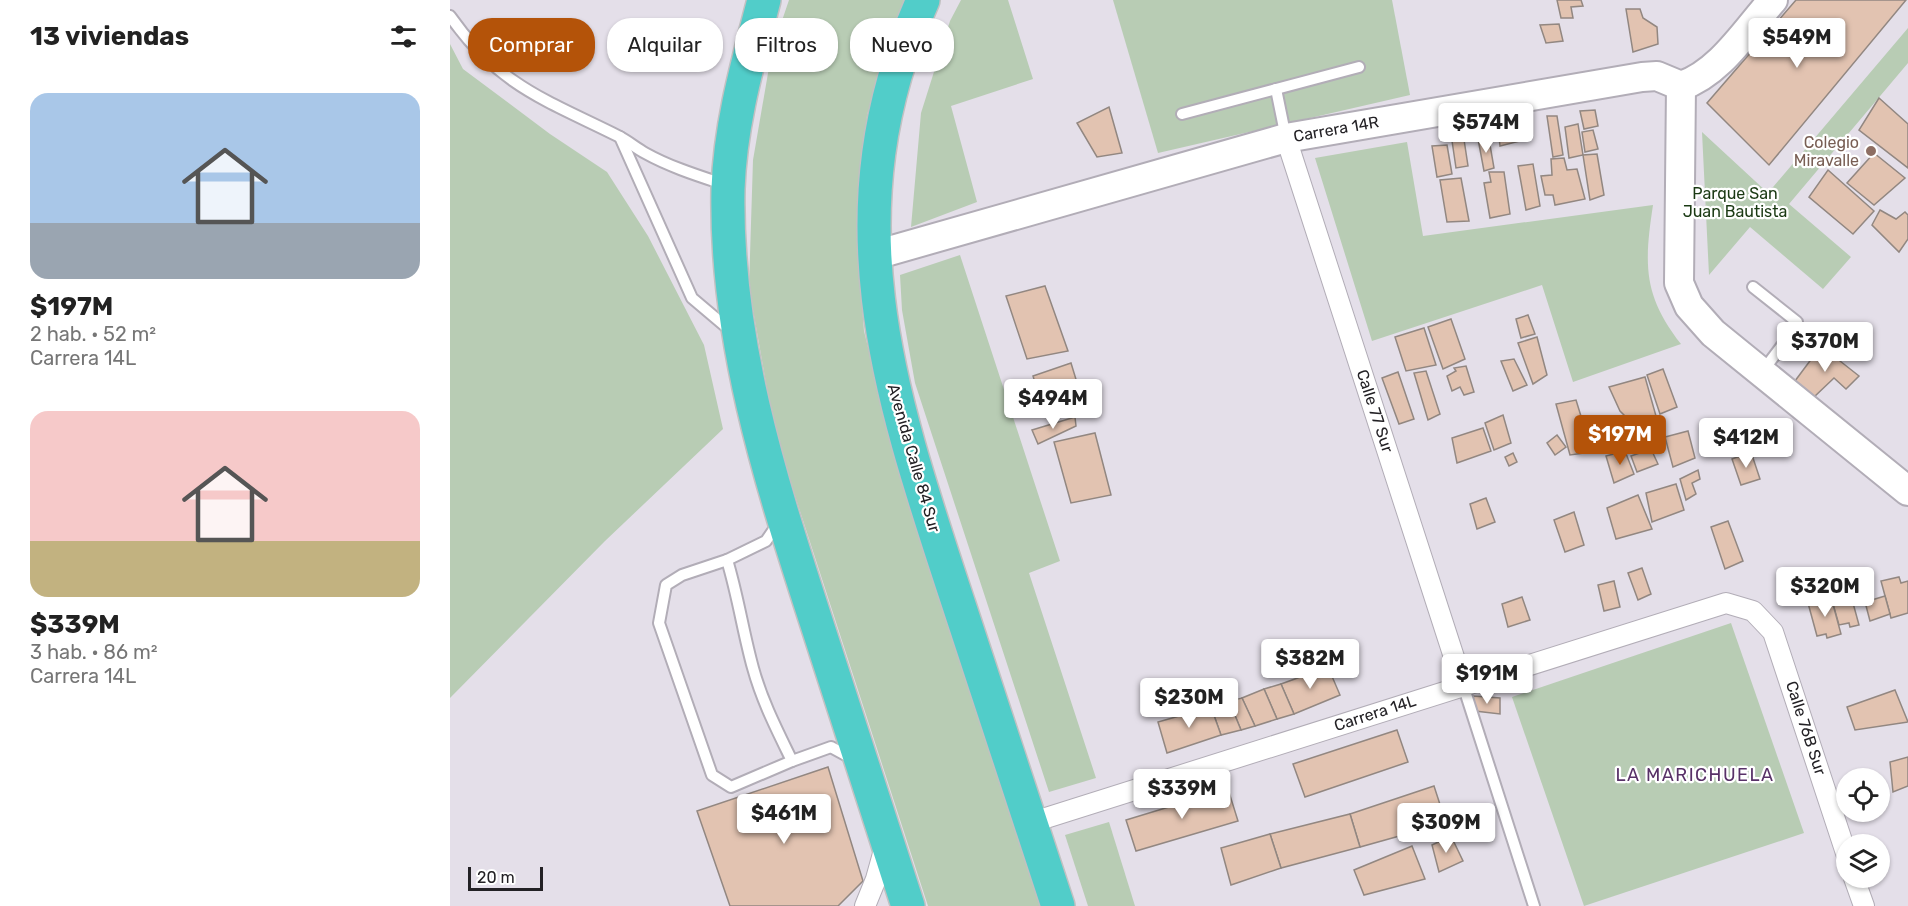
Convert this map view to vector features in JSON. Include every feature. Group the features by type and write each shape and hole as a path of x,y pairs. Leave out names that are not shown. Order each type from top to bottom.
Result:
{"highway":[{"path":"764,0 742,87 728,186 728,236 743,369 763,453 908,906"},
{"name":"Avenida Calle 84 Sur","path":"923,0 888,101 879,143 874,193 876,293 881,330 901,420 927,508 1058,906"}],"street":[{"path":"1773,0 1718,62 1694,81 1681,86 1679,283 1683,296 1696,317 1908,491"},
{"name":"Carrera 14R","path":"875,255 1286,138 1642,77 1657,76 1681,86"},
{"name":"Calle 77 Sur","path":"1286,138 1463,685"},
{"name":"Carrera 14L","path":"1030,823 1718,604 1736,604 1753,611"},
{"name":"Calle 76B Sur","path":"1753,611 1768,624 1777,640 1840,834"},
{"path":"865,906 876,879 887,840"},
{"path":"1858,888 1864,906"}],"lane":[{"path":"450,16 470,45 518,87 571,115 620,137 646,154 728,186"},
{"path":"1182,114 1359,67"},
{"path":"1276,89 1286,138"},
{"path":"620,137 693,298 739,338"},
{"path":"1753,287 1797,322 1796,327 1762,373"},
{"path":"783,517 766,540 727,561 682,575 666,585 659,623 712,776 731,787 831,747 862,764"},
{"path":"727,561 737,590 741,621 765,708 792,761"},
{"path":"1463,685 1534,906"}],"green space":[{"path":"789,0 904,0 898,18 850,18 850,72 881,72 867,115 857,242 864,331 898,470 1040,906 928,906 775,434 749,287 753,160 768,72 838,72 838,18 783,18"},
{"path":"961,0 1008,0 1033,79 951,106 977,202 911,227 921,113 934,72 954,72 954,18 952,18"},
{"path":"1113,0 1392,0 1410,95 1158,153"},
{"name":"Parque San Juan Bautista","path":"1908,28 1908,63 1789,204 1851,257 1823,289 1750,227 1709,275 1702,132 1768,193"},
{"path":"450,44 463,69 550,134 607,172 648,236 704,345 723,429 605,541 450,698"},
{"path":"1407,142 1423,236 1653,205 1648,245 1649,279 1659,310 1681,344 1573,382 1542,285 1372,341 1315,158"},
{"path":"960,255 1060,561 1029,573 1096,778 1049,792 915,383 902,310 900,275"},
{"path":"1731,623 1804,833 1584,906 1512,697"},
{"path":"1109,822 1135,906 1088,906 1065,835"}],"building":[{"path":"1557,0 1581,0 1583,6 1571,7 1573,18 1561,18"},
{"path":"1796,0 1906,0 1769,165 1707,103"},
{"path":"1626,9 1640,9 1643,18 1657,27 1658,44 1633,52"},
{"path":"1559,24 1563,41 1546,43 1540,25"},
{"path":"1879,98 1908,124 1908,168 1859,130"},
{"path":"1109,107 1122,153 1097,157 1077,123"},
{"path":"1595,110 1598,126 1584,129 1580,111"},
{"path":"1547,116 1557,116 1563,155 1553,157"},
{"path":"1519,123 1520,141 1500,146 1498,127"},
{"path":"1578,124 1583,155 1569,158 1565,127"},
{"path":"1593,130 1598,149 1585,152 1582,132"},
{"path":"1463,133 1468,166 1456,168 1451,134"},
{"path":"1478,139 1489,139 1494,168 1484,171"},
{"path":"1447,145 1452,174 1437,177 1432,146"},
{"path":"1874,153 1905,178 1874,205 1847,183"},
{"path":"1597,154 1604,195 1590,200 1583,155"},
{"path":"1564,158 1567,170 1577,169 1585,199 1555,205 1553,195 1545,195 1541,176 1552,175 1551,159"},
{"path":"1533,164 1540,206 1526,210 1518,166"},
{"path":"1828,170 1874,211 1853,234 1809,197"},
{"path":"1489,172 1504,172 1510,214 1490,218 1484,183 1491,182"},
{"path":"1461,178 1469,221 1447,222 1440,180"},
{"path":"1880,210 1896,219 1905,212 1908,215 1908,239 1899,252 1872,225"},
{"path":"1045,286 1068,351 1027,359 1006,296"},
{"path":"1528,315 1535,334 1521,338 1516,319"},
{"path":"1451,319 1465,359 1443,369 1428,327"},
{"path":"1424,328 1436,365 1406,371 1395,337"},
{"path":"1537,337 1547,375 1533,384 1518,343"},
{"path":"1821,346 1859,376 1846,389 1834,378 1814,397 1795,381"},
{"path":"1514,359 1527,385 1513,391 1501,361"},
{"path":"1071,363 1085,409 1045,416 1033,376"},
{"path":"1466,366 1474,392 1464,395 1460,387 1452,391 1447,376 1456,371 1454,368"},
{"path":"1663,369 1677,407 1660,414 1647,375"},
{"path":"1426,371 1440,414 1428,420 1414,373"},
{"path":"1398,372 1414,419 1399,424 1382,378"},
{"path":"1645,377 1656,416 1633,424 1620,411 1609,387"},
{"path":"1576,400 1592,452 1570,455 1556,404"},
{"path":"1503,415 1511,443 1494,450 1485,423"},
{"path":"1075,417 1076,426 1038,444 1032,430"},
{"path":"1483,428 1491,451 1457,463 1452,438"},
{"path":"1688,431 1695,458 1673,467 1665,437"},
{"path":"1095,433 1111,495 1071,503 1054,442"},
{"path":"1557,435 1566,447 1555,455 1547,443"},
{"path":"1651,449 1658,464 1637,472 1631,456"},
{"path":"1625,451 1634,474 1614,483 1606,456"},
{"path":"1751,452 1760,479 1741,485 1732,459"},
{"path":"1513,453 1517,462 1509,466 1505,457"},
{"path":"1698,470 1700,479 1692,483 1696,494 1686,500 1680,479"},
{"path":"1676,484 1684,510 1652,522 1646,493"},
{"path":"1638,495 1652,529 1616,539 1607,508"},
{"path":"1486,498 1495,522 1477,529 1470,504"},
{"path":"1574,512 1584,545 1565,552 1554,520"},
{"path":"1728,521 1743,561 1725,569 1711,527"},
{"path":"1642,568 1651,594 1638,600 1628,573"},
{"path":"1899,577 1901,583 1908,581 1908,613 1891,618 1881,581"},
{"path":"1614,581 1620,607 1604,611 1598,585"},
{"path":"1864,589 1866,600 1853,603 1859,625 1850,627 1849,623 1839,625 1831,597"},
{"path":"1885,596 1890,614 1870,621 1865,602"},
{"path":"1522,597 1530,620 1508,627 1502,604"},
{"path":"1831,597 1841,634 1827,638 1826,634 1817,636 1808,603"},
{"path":"1328,667 1340,695 1294,714 1281,684"},
{"path":"1281,684 1294,714 1277,719 1264,689"},
{"path":"1264,689 1277,719 1255,726 1242,698"},
{"path":"1895,690 1908,722 1855,730 1847,707"},
{"path":"1473,696 1500,698 1500,714 1475,711"},
{"path":"1242,698 1255,726 1241,730 1229,701"},
{"path":"1229,701 1241,730 1221,735 1211,707"},
{"path":"1211,707 1221,735 1167,753 1158,722"},
{"path":"1397,730 1408,762 1305,797 1293,764"},
{"path":"1908,757 1908,786 1893,792 1890,762"},
{"path":"828,767 863,881 838,906 730,906 697,811"},
{"path":"1434,786 1446,823 1360,847 1350,814"},
{"path":"1228,789 1238,821 1136,851 1126,820"},
{"path":"1350,814 1360,847 1281,868 1270,834"},
{"path":"1270,834 1281,868 1231,885 1221,848"},
{"path":"1451,836 1463,861 1439,872 1432,845"},
{"path":"1412,846 1425,879 1364,895 1354,870"}],"place":[{"name":"Colegio Miravalle","path":"1871,151"}],"district":[{"name":"LA MARICHUELA","path":"1695,775"}]}
